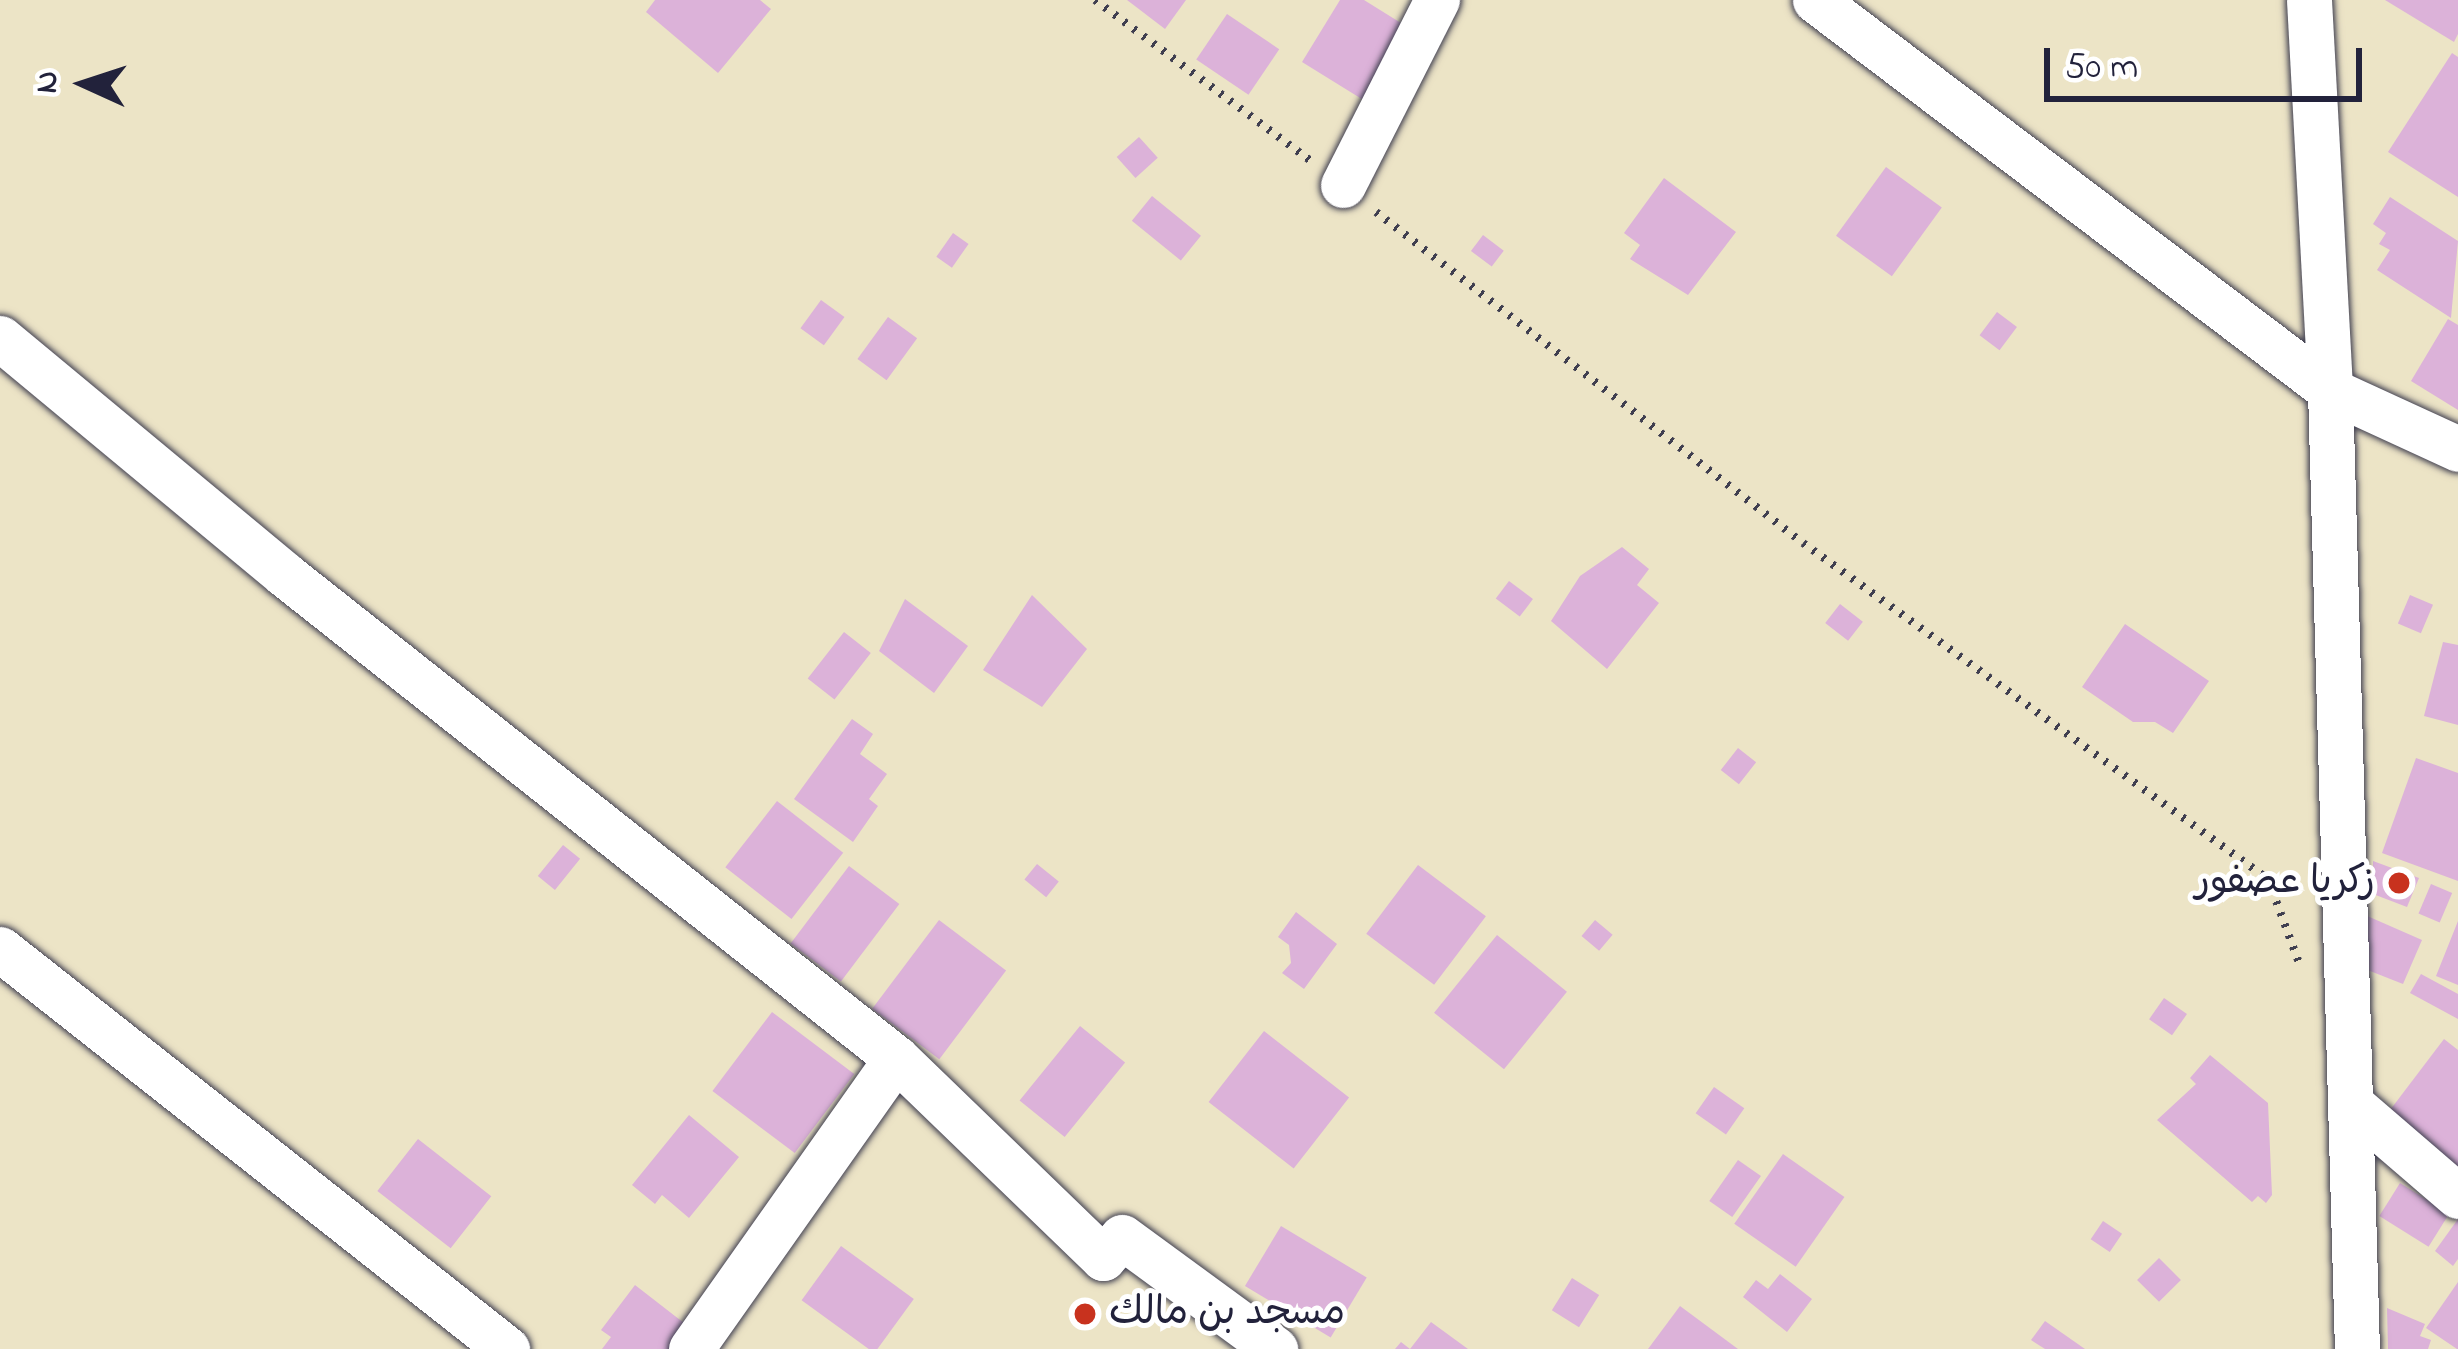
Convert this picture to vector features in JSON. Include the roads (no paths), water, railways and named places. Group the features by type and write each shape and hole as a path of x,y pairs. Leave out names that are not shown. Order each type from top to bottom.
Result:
{"street":[{"path":"1342,185 1437,0"},
{"path":"1815,0 2330,390 2458,449"},
{"path":"2309,0 2330,390 2357,1349"},
{"path":"0,338 284,574 896,1058 1103,1258 1122,1237 1275,1349"},
{"path":"0,949 507,1349"},
{"path":"691,1349 896,1058"},
{"path":"2351,1105 2458,1196"}],"place":[{"name":"زكريا عصفور","path":"2399,883"},
{"name":"مسجد بن مالك","path":"1085,1314"}]}
